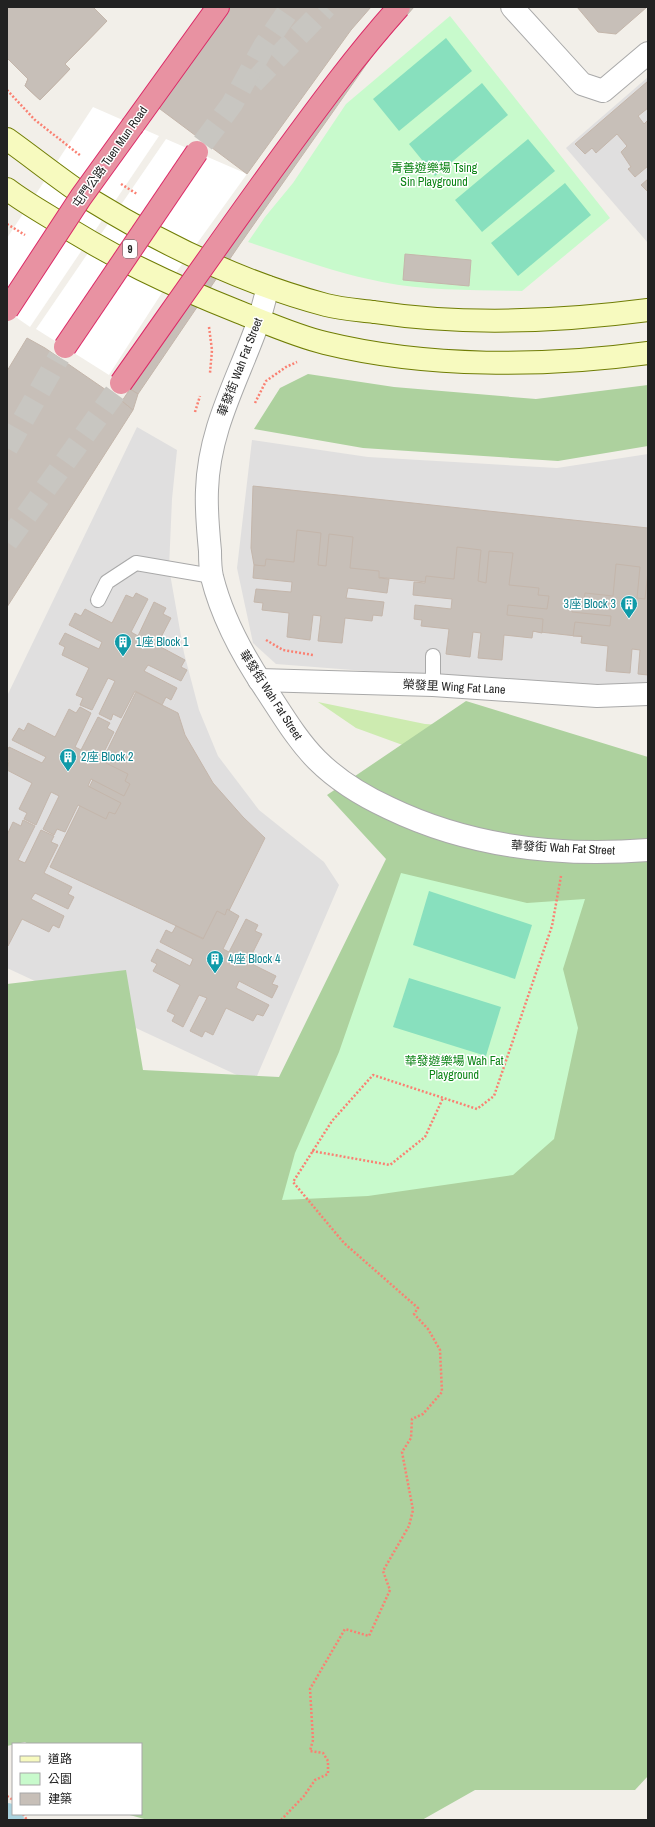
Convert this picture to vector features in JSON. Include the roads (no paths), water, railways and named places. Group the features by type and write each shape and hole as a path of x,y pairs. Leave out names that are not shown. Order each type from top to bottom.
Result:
{"highway":[{"name":"屯門公路 Tuen Mun Road","path":"7,310 81,197 218,7"},
{"path":"118,388 225,235 325,97 400,7"},
{"name":"9","path":"62,352 200,148"}],"main road":[{"path":"7,139 90,199 139,228 216,267 268,287 337,307 403,316 494,322 538,321 593,317 648,310"},
{"path":"7,189 79,236 161,280 259,320 323,343 398,356 442,360 541,362 598,360 648,353"}],"street":[{"path":"512,7 582,84 603,91 648,53"},
{"name":"華發街 Wah Fat Street","path":"268,287 259,320 221,414 210,451 207,489 207,519 212,576 228,620 240,647 259,680 302,744 317,760 355,790 402,814 460,835 512,847 568,851 648,850"},
{"name":"榮發里 Wing Fat Lane","path":"259,680 433,685 597,696 648,694"}],"lane":[{"path":"98,600 107,582 136,563 212,576"},
{"path":"433,656 433,685"}],"waterway":[{"path":"7,1817 10,1820"}],"tunnel":[{"path":"203,143 232,104 264,46 291,7"},
{"path":"253,83 326,7"},
{"path":"7,448 59,357"},
{"path":"7,542 115,393"}],"place":[{"name":"3座 Block 3","path":"629,619"},
{"name":"1座 Block 1","path":"123,657"},
{"name":"2座 Block 2","path":"68,772"},
{"name":"4座 Block 4","path":"215,974"}],"park label":[{"name":"青善遊樂場 Tsing Sin Playground","path":"434,175"},
{"name":"華發遊樂場 Wah Fat Playground","path":"454,1068"}]}
